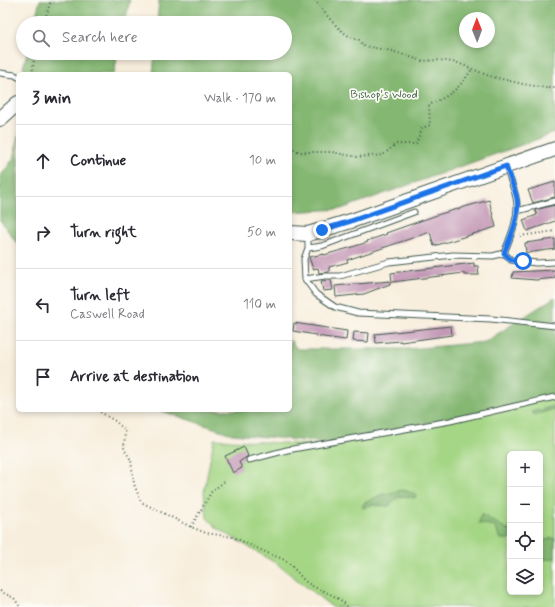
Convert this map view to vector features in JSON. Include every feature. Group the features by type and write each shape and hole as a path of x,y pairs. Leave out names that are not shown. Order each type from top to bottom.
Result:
{"main road":[{"path":"0,105 16,99"},
{"path":"0,119 16,105"},
{"path":"292,234 308,241 351,221 555,149"}],"lane":[{"path":"0,73 16,76"},
{"path":"305,279 325,276 340,276 389,262 453,255 493,256 504,253 511,238 517,211 516,198 506,166"},
{"path":"517,211 555,201"},
{"path":"414,212 322,246 308,241 304,259 305,279 316,294 335,307 358,313 491,319 555,326"},
{"path":"504,253 511,260 536,263 555,262"},
{"path":"249,460 287,450 450,421 555,397"}],"path":[{"path":"46,16 51,0"},
{"path":"315,0 331,21 354,40 359,40 364,46 392,52 422,61 440,60 458,63 489,76 523,84 555,88"},
{"path":"32,72 34,60"},
{"path":"292,148 299,152 332,152 357,157 383,155 396,144 416,144 422,128 430,125 429,105 448,96 462,84 472,69"},
{"path":"511,238 555,231"},
{"path":"100,412 115,421 125,430 124,449 131,460 134,484 141,502 191,527 206,532 233,537 274,556 281,557 296,570 305,581 340,598 348,607"},
{"path":"191,527 212,492 224,482"},
{"path":"0,591 14,598 20,607"}],"green space":[{"path":"40,0 130,0 127,16 36,16"},
{"name":"Bishop's Wood","path":"159,0 555,0 555,133 341,209 292,212 292,72 153,72 154,60 292,60 292,16 158,16"},
{"path":"25,60 117,60 114,72 29,72 23,68"},
{"path":"16,145 16,242 0,220 0,177 13,159"},
{"path":"555,297 555,396 331,443 232,434 165,412 292,412 292,343 297,349 409,349 485,342"},
{"path":"555,397 555,607 332,607 277,564 217,528 207,518 204,492 214,439 332,446"},
{"path":"555,406 555,409 534,415 531,412"},
{"path":"403,490 416,494 415,498 407,496 400,497 389,506 371,505 363,508 363,504 380,495"},
{"path":"481,514 507,529 507,539 501,539 494,526 479,523"},
{"path":"552,538 555,539 555,558 543,560 543,541"}],"building":[{"path":"555,182 555,197 533,203 528,190"},
{"path":"489,200 496,227 434,246 430,232 347,260 348,262 329,267 329,272 319,273 318,268 313,269 309,257 324,255 368,242 367,241 387,234 386,233 440,214"},
{"path":"555,205 555,221 527,231 523,220 537,215 535,210"},
{"path":"555,239 555,249 526,253 525,243"},
{"path":"474,263 474,266 478,266 479,275 464,275 464,273 392,282 391,273"},
{"path":"555,270 555,278 536,280 512,278 513,272"},
{"path":"331,280 333,290 323,291 321,281"},
{"path":"390,281 390,284 364,294 336,297 335,286"},
{"path":"294,323 347,331 346,340 293,331"},
{"path":"451,326 452,335 401,342 376,343 375,334"},
{"path":"354,332 369,333 368,342 353,341"},
{"path":"244,447 248,456 239,462 242,468 233,473 225,456"}],"route":[{"path":"322,230 506,166 516,198 517,211 511,238 504,253 511,260 523,261"}]}
